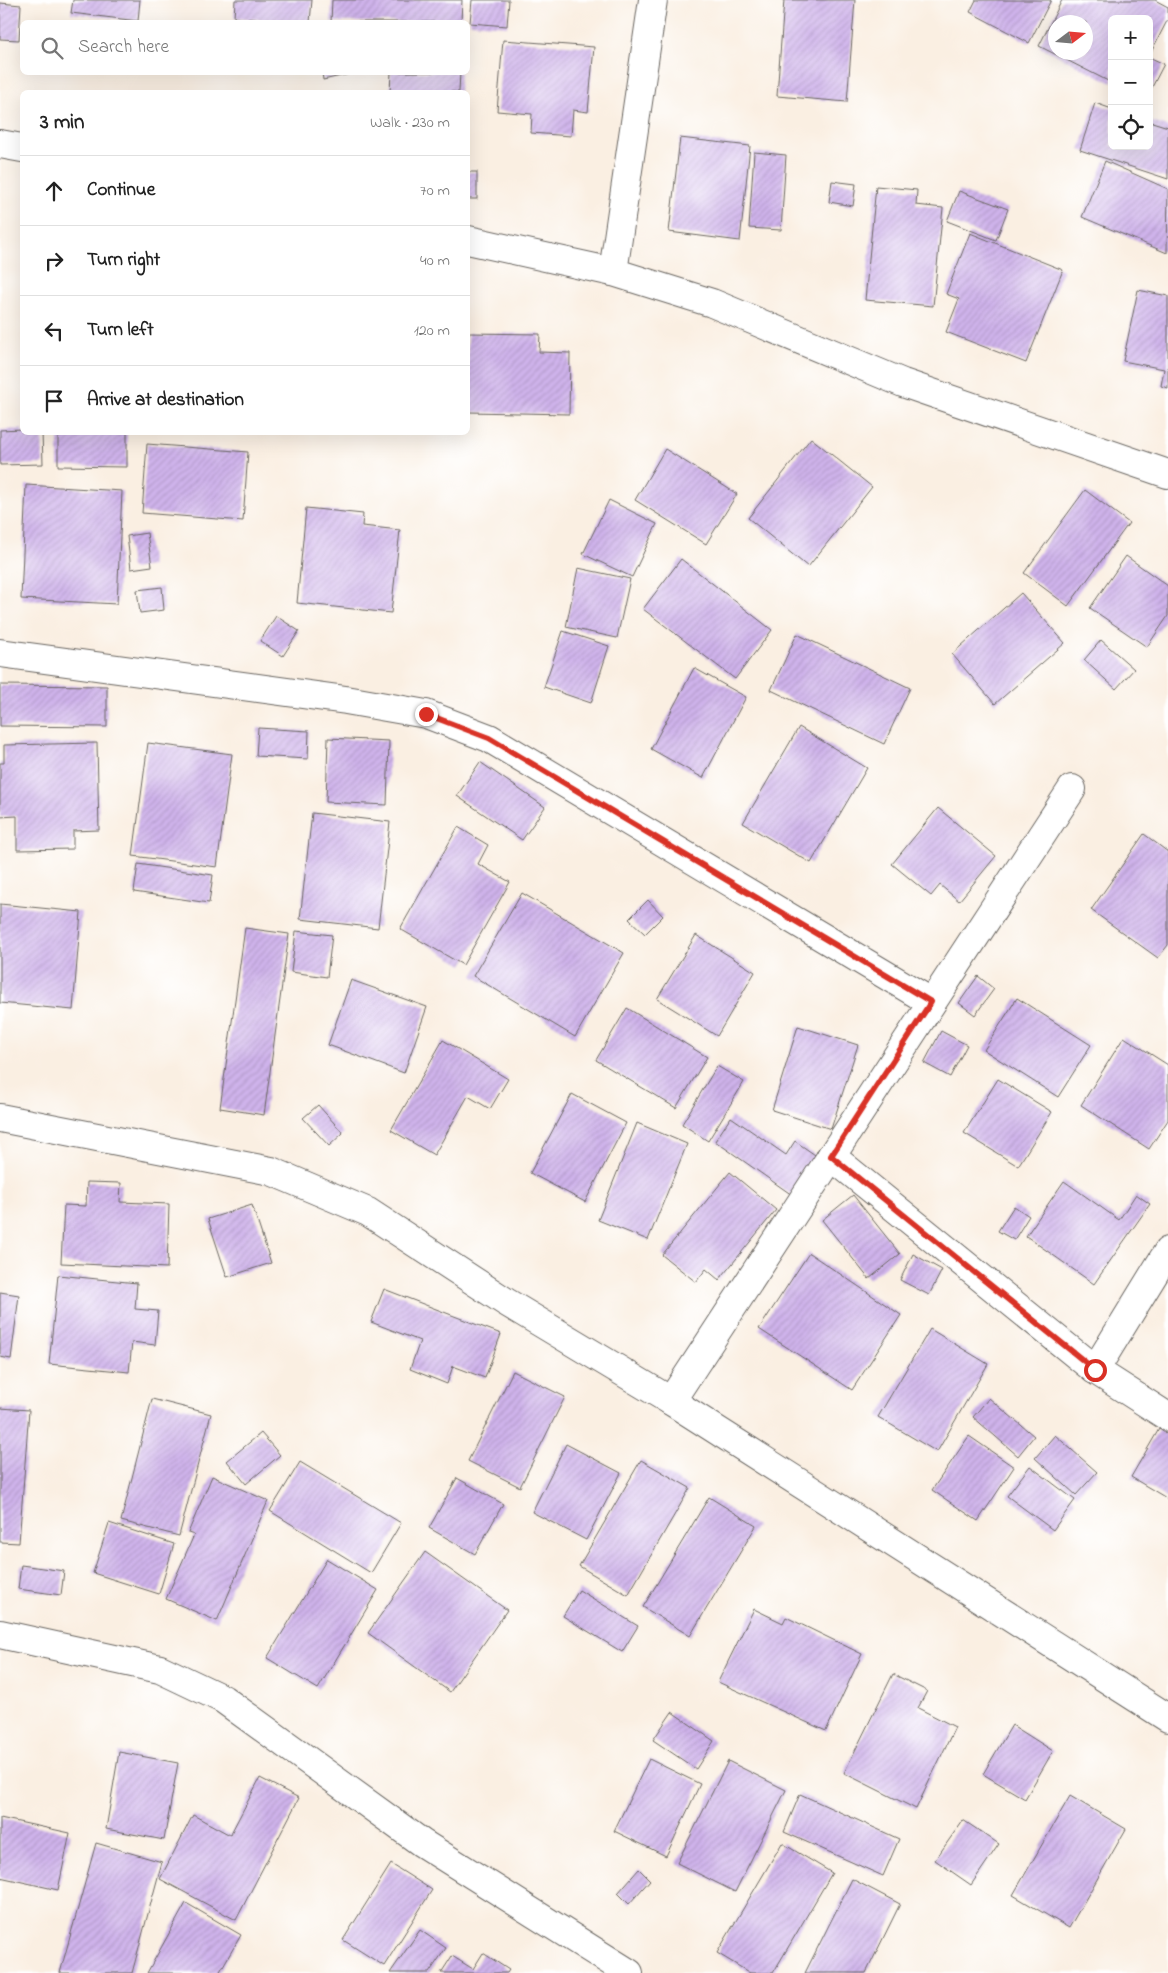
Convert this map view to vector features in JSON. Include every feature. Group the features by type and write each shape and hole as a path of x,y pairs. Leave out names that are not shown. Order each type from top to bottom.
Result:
{"street":[{"path":"613,272 653,0"},
{"path":"0,144 20,148"},
{"path":"470,240 613,272 712,303 903,383 1168,474"},
{"path":"0,653 346,700 426,714 489,738 931,1002"},
{"path":"671,1401 1072,789"},
{"path":"0,1118 272,1171 368,1212 506,1302 671,1401 1168,1718"},
{"path":"831,1156 1095,1370 1168,1417"},
{"path":"1095,1370 1168,1251"},
{"path":"0,1634 160,1669 223,1699 422,1843 630,1973"}],"building":[{"path":"73,0 140,0 138,20 71,13"},
{"path":"235,0 312,0 310,20 234,18"},
{"path":"332,0 462,0 461,20 331,20"},
{"path":"472,0 509,0 507,26 470,23"},
{"path":"784,0 855,0 847,102 777,96"},
{"path":"976,0 1051,0 1029,43 970,12"},
{"path":"1062,0 1155,0 1168,7 1168,19 1153,48 1153,15 1108,15 1108,81 1067,60 1093,60 1093,15 1054,15"},
{"path":"0,3 21,5 19,40 0,39"},
{"path":"1048,28 1048,51 1039,46"},
{"path":"503,40 594,47 588,112 573,110 571,136 531,133 532,114 497,111"},
{"path":"1153,59 1164,64 1153,85"},
{"path":"322,75 346,75 323,80"},
{"path":"391,75 460,75 459,90 390,90"},
{"path":"1095,103 1108,108 1108,150 1153,150 1153,122 1168,127 1168,179 1080,150"},
{"path":"680,138 750,146 740,241 669,232"},
{"path":"754,152 786,155 781,230 749,228"},
{"path":"1105,161 1168,189 1167,253 1082,217"},
{"path":"470,172 477,172 477,199 470,199"},
{"path":"832,181 856,184 853,206 829,202"},
{"path":"876,186 917,190 916,205 943,208 933,306 865,300"},
{"path":"959,191 1008,209 996,240 947,221"},
{"path":"970,233 1063,270 1026,363 946,332 959,299 946,294"},
{"path":"1138,290 1168,296 1168,388 1161,386 1164,369 1123,361"},
{"path":"470,333 540,334 539,352 570,353 569,414 470,412"},
{"path":"20,429 20,435 42,435 43,464 0,465 0,430"},
{"path":"58,435 127,435 127,467 58,466"},
{"path":"811,438 872,487 808,567 748,518"},
{"path":"147,444 248,452 243,521 142,513"},
{"path":"665,449 737,494 706,544 635,500"},
{"path":"26,485 122,491 117,604 21,599"},
{"path":"1085,490 1129,523 1068,606 1024,573"},
{"path":"609,500 657,524 632,577 583,554"},
{"path":"306,508 363,514 362,526 400,530 391,613 297,603"},
{"path":"147,533 152,566 131,569 127,536"},
{"path":"1126,556 1168,586 1168,616 1147,647 1090,608"},
{"path":"681,559 772,630 735,679 643,609"},
{"path":"578,568 630,579 617,638 566,627"},
{"path":"162,587 164,610 140,613 137,590"},
{"path":"1021,593 1065,643 995,704 952,654"},
{"path":"276,616 299,631 283,656 260,641"},
{"path":"563,631 609,646 591,703 544,687"},
{"path":"797,634 910,688 884,744 771,690"},
{"path":"1101,640 1134,669 1116,689 1084,660"},
{"path":"694,668 746,697 703,778 651,749"},
{"path":"0,685 107,686 107,727 0,726"},
{"path":"799,727 867,768 811,863 743,823"},
{"path":"258,728 309,731 308,759 256,756"},
{"path":"328,738 389,741 387,805 326,802"},
{"path":"97,743 99,830 73,831 73,849 17,850 17,816 0,817 0,763 4,763 4,745"},
{"path":"148,743 232,754 217,867 133,856"},
{"path":"480,762 545,807 522,840 457,796"},
{"path":"938,808 996,856 959,901 940,885 931,896 892,864"},
{"path":"312,813 390,822 378,928 300,919"},
{"path":"458,827 488,845 478,864 510,882 463,965 400,929"},
{"path":"1144,834 1168,852 1168,945 1158,958 1091,910"},
{"path":"138,864 213,875 209,903 134,892"},
{"path":"522,893 624,953 575,1037 473,976"},
{"path":"648,900 663,916 645,934 629,919"},
{"path":"0,904 81,912 73,1010 0,1003"},
{"path":"245,928 289,934 264,1115 220,1108"},
{"path":"296,931 332,935 327,977 291,972"},
{"path":"696,935 755,972 717,1036 657,999"},
{"path":"978,976 994,989 975,1015 959,1003"},
{"path":"351,980 427,1007 404,1073 328,1045"},
{"path":"1017,998 1091,1045 1058,1097 984,1050"},
{"path":"627,1008 707,1057 676,1108 596,1060"},
{"path":"798,1026 858,1045 831,1129 772,1110"},
{"path":"941,1031 967,1045 950,1077 924,1063"},
{"path":"1124,1037 1168,1065 1168,1120 1149,1149 1081,1105"},
{"path":"443,1040 508,1079 490,1109 468,1096 434,1155 391,1130"},
{"path":"717,1066 744,1082 708,1141 682,1124"},
{"path":"998,1079 1052,1112 1018,1166 964,1133"},
{"path":"572,1094 626,1123 585,1202 530,1173"},
{"path":"318,1105 343,1133 329,1146 303,1118"},
{"path":"731,1117 786,1155 795,1141 818,1157 792,1195 715,1141"},
{"path":"637,1123 687,1144 648,1240 598,1220"},
{"path":"730,1172 776,1210 719,1280 706,1269 696,1282 662,1255"},
{"path":"1064,1181 1119,1220 1136,1194 1150,1204 1094,1284 1026,1236"},
{"path":"87,1182 121,1183 120,1202 169,1204 167,1268 61,1263 64,1205 86,1206"},
{"path":"853,1195 900,1254 869,1279 822,1220"},
{"path":"252,1205 271,1263 227,1277 208,1219"},
{"path":"1014,1206 1029,1216 1014,1240 998,1231"},
{"path":"809,1253 901,1315 852,1390 759,1329"},
{"path":"913,1254 942,1270 929,1295 900,1280"},
{"path":"58,1275 137,1283 135,1309 158,1311 155,1345 132,1342 129,1372 49,1364"},
{"path":"384,1289 501,1334 485,1378 453,1366 447,1384 410,1369 420,1341 371,1322"},
{"path":"0,1292 19,1295 11,1359 0,1357"},
{"path":"930,1329 988,1364 937,1452 878,1417"},
{"path":"513,1371 565,1397 520,1487 468,1461"},
{"path":"989,1398 1034,1436 1018,1456 973,1417"},
{"path":"152,1399 211,1414 179,1536 121,1521"},
{"path":"0,1408 29,1410 19,1543 0,1542"},
{"path":"1159,1429 1168,1435 1168,1499 1131,1477"},
{"path":"261,1433 280,1455 246,1484 227,1461"},
{"path":"1055,1435 1097,1472 1076,1495 1035,1458"},
{"path":"969,1436 1014,1467 978,1521 932,1490"},
{"path":"566,1444 621,1473 586,1540 532,1512"},
{"path":"641,1460 690,1488 628,1595 579,1566"},
{"path":"300,1462 401,1523 371,1573 270,1511"},
{"path":"1030,1466 1075,1500 1053,1530 1007,1496"},
{"path":"212,1476 268,1501 217,1621 166,1599 194,1535 188,1533"},
{"path":"457,1478 503,1504 475,1554 429,1528"},
{"path":"709,1497 756,1526 690,1636 643,1607"},
{"path":"109,1523 174,1544 159,1594 93,1573"},
{"path":"425,1552 507,1610 450,1692 368,1633"},
{"path":"327,1559 378,1590 318,1689 267,1658"},
{"path":"21,1565 64,1571 61,1595 18,1589"},
{"path":"579,1590 638,1626 622,1652 563,1616"},
{"path":"754,1609 783,1623 786,1617 862,1654 826,1731 718,1682"},
{"path":"893,1674 927,1691 918,1708 955,1727 916,1809 844,1773"},
{"path":"672,1712 714,1741 696,1769 653,1740"},
{"path":"1012,1725 1053,1751 1025,1799 983,1774"},
{"path":"119,1752 178,1763 164,1840 106,1829"},
{"path":"649,1759 700,1784 666,1856 614,1831"},
{"path":"728,1761 786,1790 735,1892 677,1863"},
{"path":"260,1778 299,1798 236,1920 160,1879 193,1815 230,1835"},
{"path":"800,1794 899,1839 883,1876 784,1832"},
{"path":"1070,1796 1126,1829 1069,1928 1013,1895"},
{"path":"0,1818 70,1833 58,1890 0,1877"},
{"path":"963,1820 999,1844 971,1885 935,1860"},
{"path":"96,1843 162,1862 132,1973 60,1973"},
{"path":"782,1843 832,1873 773,1973 750,1973 717,1953"},
{"path":"391,1864 432,1890 384,1966 343,1940"},
{"path":"639,1869 650,1880 629,1904 618,1893"},
{"path":"852,1879 900,1904 866,1973 805,1973"},
{"path":"186,1903 241,1935 219,1973 147,1973"},
{"path":"420,1930 446,1948 429,1973 390,1973"},
{"path":"483,1953 509,1970 507,1973 441,1973 452,1956 473,1969"}],"route":[{"path":"426,714 489,738 931,1002 831,1156 1095,1370"}]}
